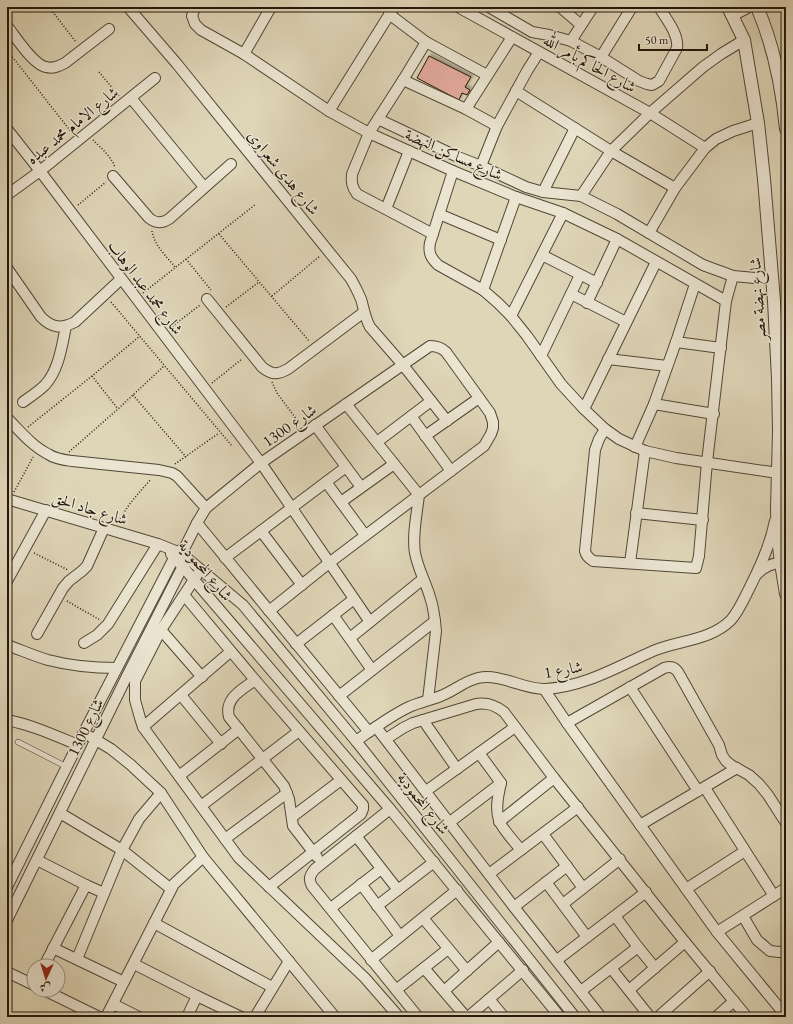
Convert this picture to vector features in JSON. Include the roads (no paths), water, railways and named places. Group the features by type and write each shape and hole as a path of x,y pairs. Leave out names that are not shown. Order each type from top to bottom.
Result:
{"street":[{"name":"شارع هدى شعراوى","path":"128,7 177,64 351,279 361,300 370,327 403,364 447,421"},
{"name":"شارع مساكن النهضة","path":"195,7 192,16 195,24 201,30 244,54 329,111 369,133 453,171 516,197 563,213 617,239 726,302"},
{"path":"244,54 271,7"},
{"name":"شارع الحاكم بأمر الله","path":"458,7 650,113 705,148"},
{"path":"489,7 532,32 570,41 601,56 639,81 652,85 659,81 678,44 677,39 659,7"},
{"path":"560,7 581,25"},
{"path":"570,41 593,7"},
{"path":"601,56 632,7"},
{"path":"730,11 747,7"},
{"path":"757,7 766,28 775,62 780,85 786,129"},
{"path":"329,111 392,11 426,42 487,75"},
{"name":"شارع نهضة مصر","path":"730,11 744,40 758,123 764,179 778,379 777,509 786,594"},
{"path":"7,26 39,65 48,68 61,65 109,29"},
{"path":"466,109 512,37"},
{"path":"581,196 611,151 650,113 703,67 744,40"},
{"path":"426,42 369,133 351,179 352,185 357,194 433,234"},
{"path":"481,166 497,126 526,71 539,52"},
{"name":"شارع الامام محمد عبده","path":"7,195 78,141 155,78"},
{"path":"403,80 466,109 497,126"},
{"path":"516,91 611,151 675,188"},
{"path":"128,100 204,187"},
{"name":"شارع مساكن النهضة","path":"378,118 458,157 526,187 543,192 581,196 617,214 703,265 733,276 755,278 772,277"},
{"path":"649,233 675,188 705,148 716,139 733,131 758,123"},
{"path":"543,192 575,128"},
{"name":"شارع محمد عبد الوهاب","path":"7,129 71,211 261,463 370,622"},
{"path":"386,209 409,151"},
{"path":"113,176 149,218 158,223 164,222 231,164"},
{"path":"453,171 429,249 432,259 438,265 483,290 511,316 562,384 584,409 605,429 635,447 645,451 676,458 778,473"},
{"path":"483,290 516,197"},
{"path":"511,316 563,213"},
{"path":"439,214 501,240"},
{"path":"587,303 617,239"},
{"path":"542,255 597,283"},
{"path":"584,409 656,262"},
{"path":"7,268 41,317 48,324 57,327 66,326 75,322 122,279"},
{"path":"541,356 580,275"},
{"path":"605,429 595,450 585,551 586,555 593,561 696,568 699,556 707,462 714,414 726,302 733,276"},
{"path":"635,447 654,404 695,284"},
{"path":"571,294 626,322"},
{"path":"207,299 262,367 270,373 279,374 288,369 364,312"},
{"path":"23,402 45,385 54,373 66,326"},
{"path":"676,342 721,348"},
{"name":"شارع 1300","path":"7,920 127,676 197,523 206,508 261,463 430,346 439,347 446,352 479,398"},
{"path":"608,360 667,366"},
{"path":"269,611 329,563 484,446 491,434 493,422 490,413 479,398 425,436"},
{"path":"377,442 431,401"},
{"path":"346,404 420,495 414,544 415,555 430,597 436,631 428,700"},
{"path":"654,404 714,414"},
{"path":"411,416 451,471"},
{"path":"7,418 38,448 48,455 72,461 172,473 177,476 206,508"},
{"path":"315,425 361,487"},
{"path":"630,563 645,451"},
{"path":"340,502 394,464"},
{"path":"225,558 346,467"},
{"path":"326,482 365,536"},
{"name":"شارع جاد الحق","path":"8,499 161,546"},
{"name":"شارع 1","path":"356,741 401,711 418,703 441,696 478,678 492,677 544,689 575,684 590,680 653,651 707,635 720,629 732,619 740,607 755,577 769,544 777,509"},
{"path":"7,581 46,510"},
{"path":"636,513 703,520"},
{"path":"197,523 339,696 372,729 386,739 514,907 601,1017"},
{"path":"37,634 66,584 87,566 104,528"},
{"path":"261,531 302,584"},
{"path":"84,643 98,635 108,624 161,546"},
{"name":"شارع المحمودية","path":"161,546 201,569 244,605 356,741 575,1017"},
{"name":"شارع 1300","path":"7,887 117,668 182,557"},
{"name":"شارع المحمودية","path":"182,557 194,580 390,808 560,1017"},
{"name":"شارع 1","path":"755,577 765,568 775,563 783,562"},
{"path":"201,569 161,630 135,681 135,700 140,718 144,727 239,858 365,978 399,1017"},
{"path":"350,638 423,579"},
{"path":"184,595 230,652 363,805 362,812 359,815 269,887"},
{"path":"296,644 354,599"},
{"path":"333,615 372,670"},
{"path":"339,696 435,621"},
{"path":"161,630 202,677"},
{"path":"7,645 47,660 64,664 94,668 117,668"},
{"path":"144,727 230,652"},
{"path":"567,723 664,668 668,667 676,669 719,745 722,755 726,761 759,784 786,823"},
{"path":"255,680 230,702 228,707 229,717 284,786 289,799 293,826 322,864"},
{"path":"630,687 745,851 774,896"},
{"path":"544,689 717,932 786,1016"},
{"path":"181,695 221,744"},
{"path":"386,739 403,728 423,720 476,704 484,703 498,707 504,712 554,778 747,1017"},
{"path":"7,720 26,724 78,745"},
{"path":"423,720 457,769"},
{"path":"426,791 515,727"},
{"path":"179,776 239,729"},
{"path":"201,806 299,731"},
{"path":"83,734 111,749 131,765 160,793 203,856 335,1017"},
{"path":"479,753 501,783 498,802 499,822 521,850"},
{"path":"640,825 737,768"},
{"path":"499,822 554,778"},
{"path":"292,817 341,780"},
{"path":"450,822 501,783"},
{"path":"77,959 122,850 139,819 160,793"},
{"path":"225,839 287,793"},
{"path":"489,874 578,807"},
{"path":"390,808 311,874 310,881 312,886 418,1017"},
{"path":"60,813 122,850 171,889"},
{"path":"403,824 414,814"},
{"path":"543,834 583,888"},
{"path":"356,836 398,890"},
{"path":"686,889 745,851"},
{"path":"106,1017 174,884 203,856"},
{"path":"563,904 620,859"},
{"path":"37,860 104,893"},
{"path":"377,906 434,862"},
{"path":"514,907 567,866"},
{"path":"331,908 381,869"},
{"path":"546,882 587,937"},
{"path":"361,884 400,936"},
{"path":"48,958 86,885"},
{"path":"717,932 786,888"},
{"path":"372,960 457,890"},
{"path":"557,960 646,892"},
{"path":"615,916 655,968"},
{"path":"743,916 757,940 770,951 786,951"},
{"path":"423,918 467,971"},
{"path":"154,923 272,987"},
{"path":"444,991 499,942"},
{"path":"629,990 685,942"},
{"path":"581,991 638,947"},
{"path":"53,948 124,982"},
{"path":"396,990 448,949"},
{"path":"255,1017 289,961"},
{"path":"134,964 241,1017"},
{"path":"424,968 467,1017 523,970"},
{"path":"611,968 650,1017"},
{"path":"7,972 26,981"},
{"path":"658,1017 710,972"},
{"path":"187,1017 197,996"},
{"path":"60,998 99,1017"},
{"path":"489,999 504,1017"},
{"path":"716,1017 734,1001"},
{"path":"113,1004 139,1017"}],"lane":[{"path":"18,742 67,767"}]}
